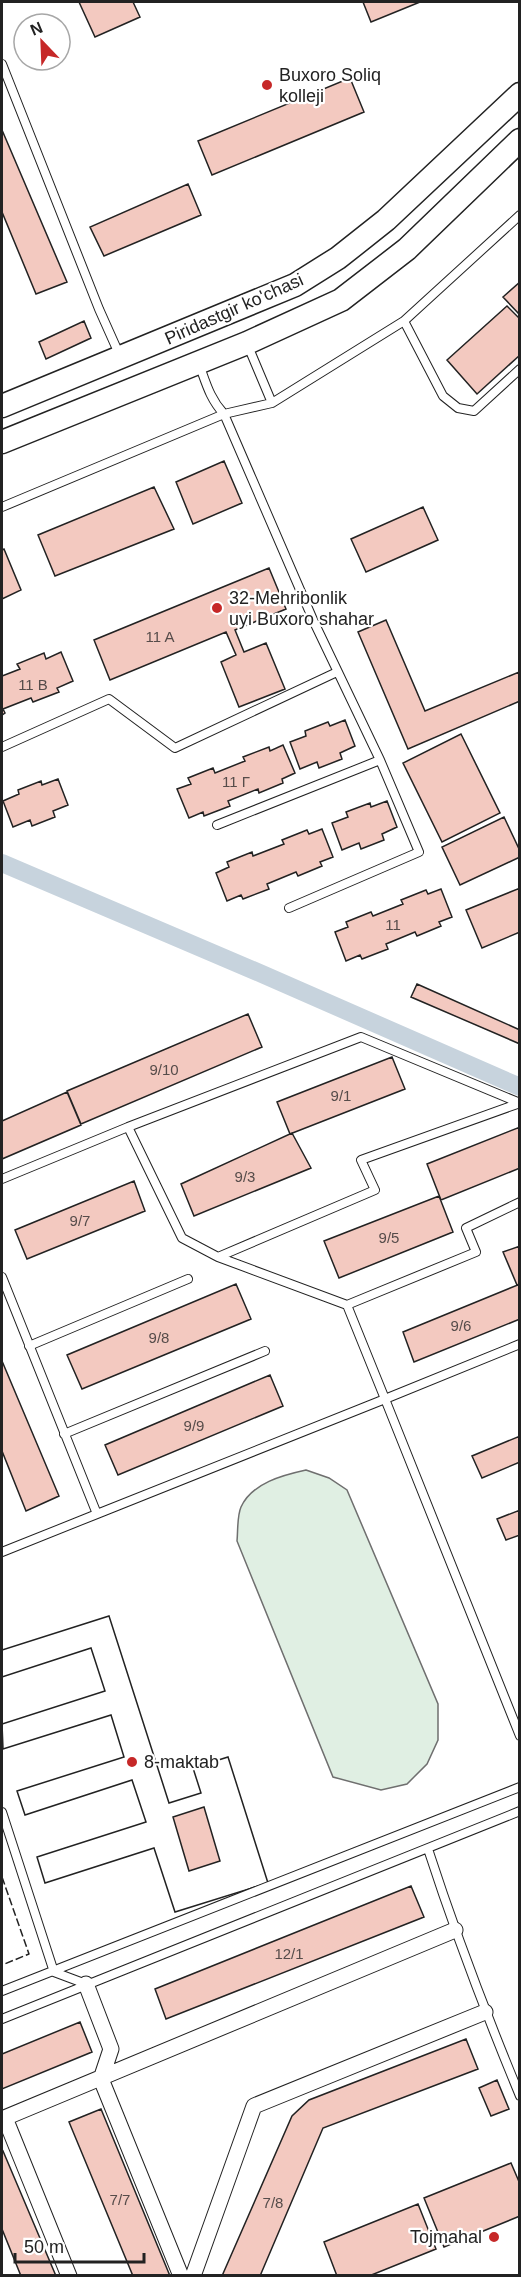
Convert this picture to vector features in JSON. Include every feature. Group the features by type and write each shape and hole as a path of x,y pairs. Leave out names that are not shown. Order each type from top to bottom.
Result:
{"main road":[{"name":"Piridastgir ko'chasi","path":"2,406 295,285 338,258 386,220 519,94"},
{"name":"Piridastgir ko'chasi","path":"2,442 247,343 341,300 407,249 519,140"},
{"path":"233,311 247,343"}],"street":[{"path":"69,2276 3,2119 455,1930"},
{"path":"86,1984 111,2049 101,2079 181,2276"},
{"path":"193,2276 254,2106 485,2012"}],"lane":[{"path":"2,64 99,309 121,357"},
{"path":"2,507 224,414 272,403 404,321 519,215"},
{"path":"404,321 442,396 458,408 474,411 519,369"},
{"path":"247,343 272,403"},
{"path":"199,362 214,403 224,414 419,852 289,908"},
{"path":"2,747 109,699 175,748 337,672"},
{"path":"217,825 380,760"},
{"path":"2,1179 128,1127 361,1037 519,1103"},
{"path":"218,1257 375,1190 361,1160 519,1103"},
{"path":"128,1127 182,1238 218,1257 347,1305 476,1252 466,1228 519,1202"},
{"path":"2,1277 97,1514"},
{"path":"29,1346 188,1279"},
{"path":"347,1305 519,1736"},
{"path":"2,1552 519,1344"},
{"path":"64,1434 265,1351"},
{"path":"2,1990 54,1972 519,1786"},
{"path":"2,2019 519,1811"},
{"path":"2,1812 54,1972"},
{"path":"428,1849 485,2012 519,2096"},
{"path":"54,1972 86,1984"}],"green space":[{"path":"306,1470 329,1478 347,1490 438,1704 438,1740 427,1764 407,1784 381,1790 333,1777 237,1541 238,1519 246,1499 269,1481"}],"building":[{"path":"79,2 133,2 140,17 95,37"},
{"path":"363,2 420,2 371,22"},
{"path":"350,78 364,112 212,175 198,141"},
{"path":"2,130 67,282 36,294 2,212"},
{"path":"188,184 201,215 104,256 90,227"},
{"path":"520,282 520,315 503,297"},
{"path":"507,306 520,319 520,355 477,394 447,360"},
{"path":"84,321 91,338 46,359 39,342"},
{"path":"224,461 242,503 193,524 176,482"},
{"path":"154,487 174,529 55,576 38,535"},
{"path":"423,507 438,540 366,572 351,539"},
{"path":"4,549 21,590 2,599 2,550"},
{"path":"269,568 286,609 235,630 244,652 266,643 285,689 239,707 221,662 236,655 226,632 110,680 94,640"},
{"path":"386,620 425,711 519,672 520,701 408,749 358,632"},
{"path":"61,652 73,681 57,688 59,692 33,702 31,698 3,709 5,713 2,715 2,676 20,669 17,664 44,653 46,659"},
{"path":"345,720 355,746 340,753 342,759 319,768 317,762 300,769 290,742 306,736 305,731 328,722 330,726"},
{"path":"461,734 500,813 442,842 403,763"},
{"path":"283,745 295,773 282,779 283,783 259,793 258,789 228,801 230,806 204,816 203,812 189,818 177,789 191,784 188,778 213,768 215,773 245,761 243,757 269,747 270,751"},
{"path":"58,779 68,805 53,811 55,817 32,826 30,820 13,827 3,801 19,794 18,790 41,781 42,785"},
{"path":"387,801 397,827 382,834 384,840 361,849 359,843 342,850 332,823 348,817 346,812 370,803 371,807"},
{"path":"504,817 520,851 520,857 460,885 442,847"},
{"path":"322,829 333,857 320,862 322,866 298,876 296,872 267,884 269,889 243,899 241,895 227,901 216,873 229,867 227,862 252,852 253,856 284,844 282,840 307,830 309,834"},
{"path":"520,888 520,932 482,948 466,910"},
{"path":"441,889 452,917 439,922 441,926 417,936 415,932 386,944 388,949 362,959 360,955 346,961 335,932 348,927 346,922 371,912 373,916 403,904 401,900 426,890 428,894"},
{"path":"417,984 520,1030 520,1044 411,997"},
{"path":"248,1014 262,1047 81,1124 67,1091"},
{"path":"392,1057 405,1089 290,1134 277,1102"},
{"path":"67,1092 81,1125 2,1159 2,1121"},
{"path":"520,1127 520,1168 441,1200 427,1164"},
{"path":"292,1133 311,1168 194,1216 181,1184"},
{"path":"134,1181 145,1211 27,1259 15,1230"},
{"path":"439,1196 453,1232 339,1278 324,1241"},
{"path":"520,1246 520,1284 517,1285 503,1252"},
{"path":"236,1284 251,1319 82,1389 67,1355"},
{"path":"520,1284 520,1319 414,1362 403,1332"},
{"path":"2,1361 59,1496 26,1511 2,1451"},
{"path":"270,1375 283,1406 118,1475 105,1445"},
{"path":"520,1436 520,1462 482,1478 472,1456"},
{"path":"520,1510 520,1535 506,1540 497,1519"},
{"name":"8-maktab","path":"109,1616 169,1803 201,1793 193,1768 228,1757 268,1883 175,1912 154,1848 45,1883 37,1857 146,1822 132,1780 25,1815 17,1791 124,1757 111,1715 3,1749 2,1724 105,1691 91,1648 2,1677 2,1650","holes":["204,1807 220,1861 189,1871 173,1817"]},
{"name":"8-maktab","path":"109,1616 169,1803 201,1793 193,1768 228,1757 268,1883 175,1912 154,1848 45,1883 37,1857 146,1822 132,1780 25,1815 17,1791 124,1757 111,1715 3,1749 2,1724 105,1691 91,1648 2,1677 2,1650"},
{"path":"411,1886 424,1917 166,2019 155,1989"},
{"path":"80,2022 92,2052 2,2089 2,2054"},
{"path":"466,2039 478,2069 323,2128 260,2276 222,2276 292,2116 309,2100"},
{"path":"497,2080 509,2109 491,2116 479,2088"},
{"path":"101,2109 170,2276 133,2276 69,2122"},
{"path":"3,2151 56,2276 21,2276 2,2229"},
{"path":"511,2163 520,2184 520,2216 444,2247 424,2198"},
{"path":"418,2204 436,2249 369,2276 337,2276 324,2242"}],"waterway":[{"path":"2,863 520,1087"}],"fence":[{"path":"2,1877 29,1954 2,1965"}],"place":[{"name":"Buxoro Soliq kolleji","path":"267,85"},
{"name":"32-Mehribonlik uyi Buxoro shahar","path":"217,608"},
{"name":"8-maktab","path":"132,1762"},
{"name":"Tojmahal","path":"494,2237"}]}
